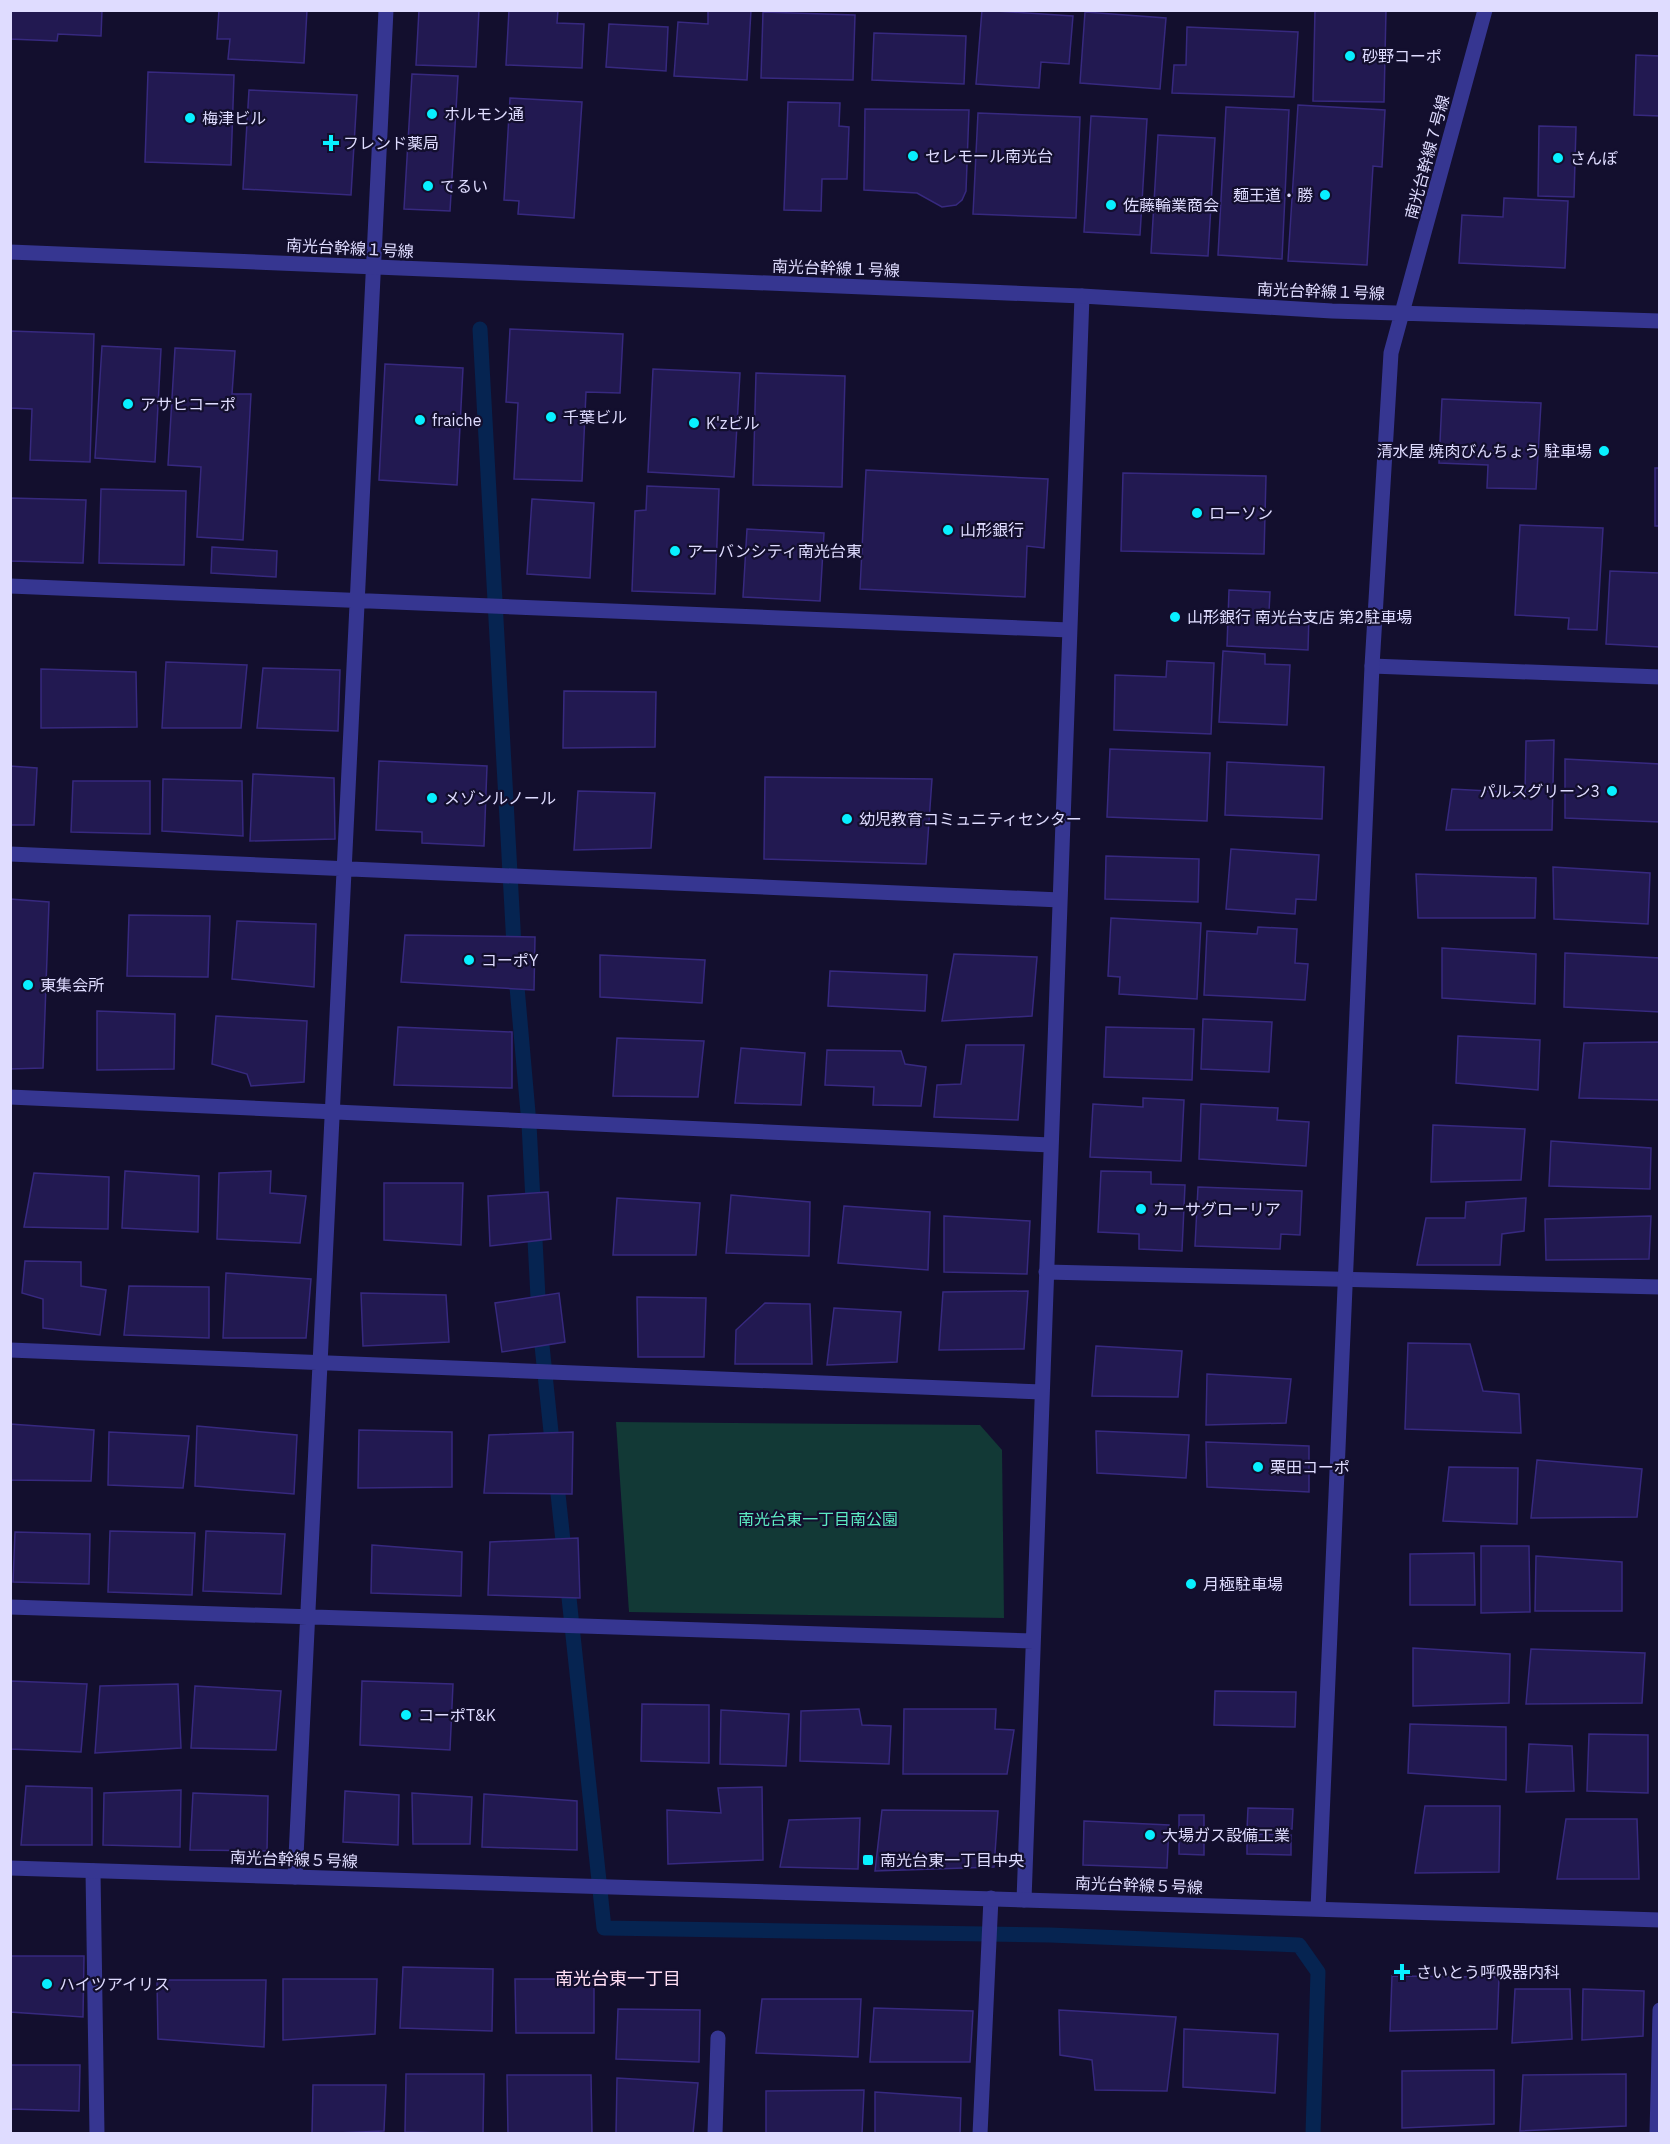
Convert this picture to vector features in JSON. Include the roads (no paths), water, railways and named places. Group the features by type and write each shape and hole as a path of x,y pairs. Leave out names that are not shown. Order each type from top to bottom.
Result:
{"street":[{"path":"295,1877 386,10"},
{"name":"南光台幹線７号線","path":"1318,1909 1371,666 1391,353 1485,10"},
{"name":"南光台幹線１号線","path":"10,252 1082,296 1332,311 1659,321"},
{"path":"1024,1900 1082,296"},
{"path":"10,586 1069,630"},
{"path":"1371,666 1659,677"},
{"path":"10,854 1060,900"},
{"path":"10,1097 1051,1145"},
{"path":"1046,1272 1659,1287"},
{"path":"10,1350 1042,1392"},
{"path":"10,1607 1033,1641"},
{"name":"南光台幹線５号線","path":"10,1868 1659,1920"},
{"path":"93,1871 97,2133"},
{"path":"980,2133 991,1898"},
{"path":"1657,2133 1659,2010"},
{"path":"715,2133 718,2038"}],"waterway":[{"path":"480,329 515,964 529,1124 539,1317 553,1451"},
{"path":"556,1475 604,1928 1050,1935 1299,1945 1318,1972 1313,2134"}],"place":[{"name":"砂野コーポ","path":"1350,56"},
{"name":"ホルモン通","path":"432,114"},
{"name":"梅津ビル","path":"190,118"},
{"name":"フレンド薬局","path":"331,143"},
{"name":"セレモール南光台","path":"913,156"},
{"name":"さんぽ","path":"1558,158"},
{"name":"てるい","path":"428,186"},
{"name":"麺王道・勝","path":"1325,195"},
{"name":"佐藤輪業商会","path":"1111,205"},
{"name":"アサヒコーポ","path":"128,404"},
{"name":"千葉ビル","path":"551,417"},
{"name":"fraiche","path":"420,420"},
{"name":"K'zビル","path":"694,423"},
{"name":"清水屋 焼肉びんちょう 駐車場","path":"1604,451"},
{"name":"ローソン","path":"1197,513"},
{"name":"山形銀行","path":"948,530"},
{"name":"アーバンシティ南光台東","path":"675,551"},
{"name":"山形銀行 南光台支店 第2駐車場","path":"1175,617"},
{"name":"パルスグリーン3","path":"1612,791"},
{"name":"メゾンルノール","path":"432,798"},
{"name":"幼児教育コミュニティセンター","path":"847,819"},
{"name":"コーポY","path":"469,960"},
{"name":"東集会所","path":"28,985"},
{"name":"カーサグローリア","path":"1141,1209"},
{"name":"栗田コーポ","path":"1258,1467"},
{"name":"月極駐車場","path":"1191,1584"},
{"name":"コーポT&K","path":"406,1715"},
{"name":"大場ガス設備工業","path":"1150,1835"},
{"name":"南光台東一丁目中央","path":"868,1860"},
{"name":"さいとう呼吸器内科","path":"1402,1972"},
{"name":"ハイツアイリス","path":"47,1984"}],"district":[{"name":"南光台東一丁目","path":"618,1978"}],"park label":[{"name":"南光台東一丁目南公園","path":"818,1519"}]}
